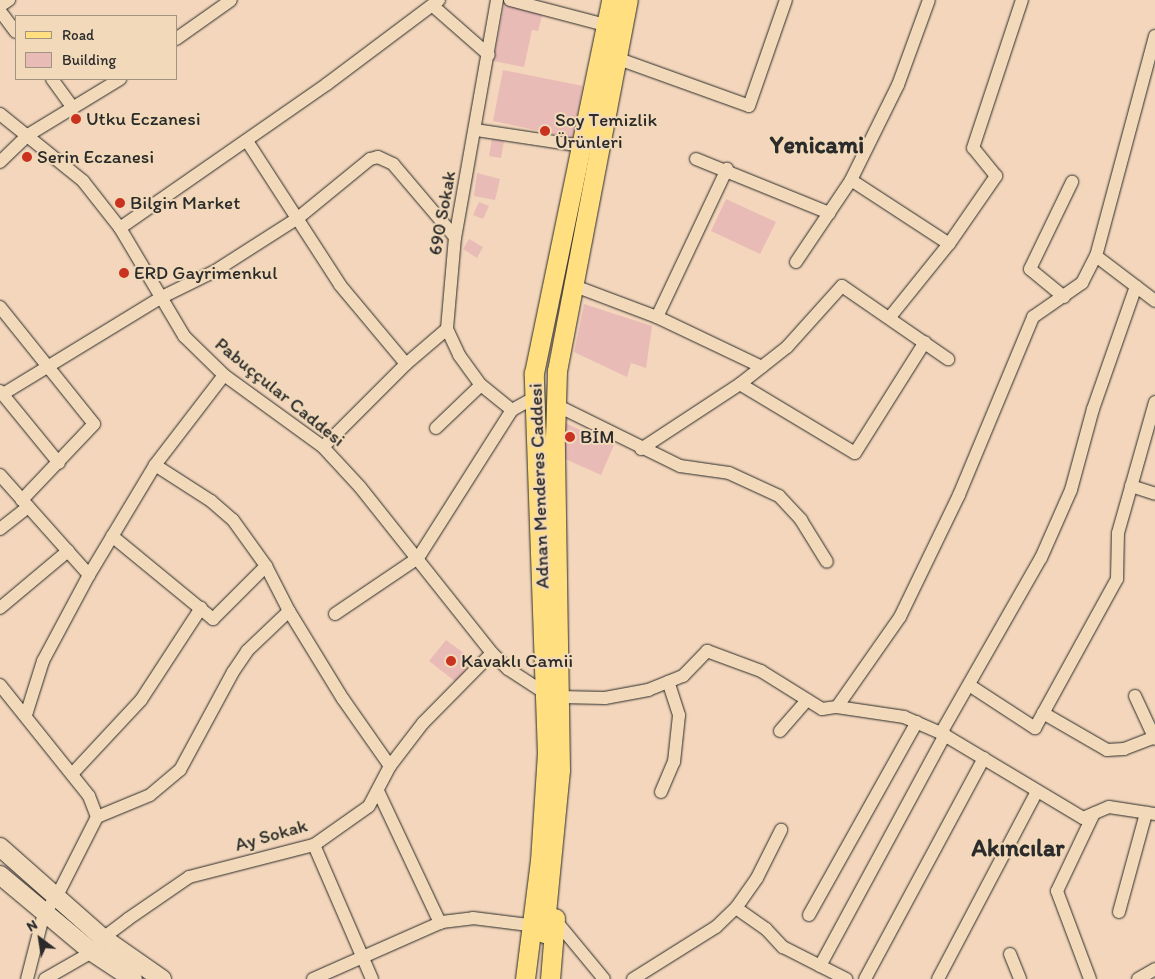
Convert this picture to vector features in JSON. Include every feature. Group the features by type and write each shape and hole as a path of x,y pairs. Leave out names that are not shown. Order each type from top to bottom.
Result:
{"main road":[{"name":"Adnan Menderes Caddesi","path":"538,979 550,891 560,770 552,695 534,373 611,0"},
{"name":"Adnan Menderes Caddesi","path":"525,979 546,798 552,695 557,371 628,0"},
{"path":"0,848 57,896 98,945 133,979"},
{"path":"0,875 44,913 98,945 162,979"},
{"path":"550,891 556,921 550,979"},
{"path":"515,979 532,918"}],"street":[{"path":"0,6 9,0"},
{"path":"178,38 231,0"},
{"name":"690 Sokak","path":"497,0 476,130 455,237 447,329 459,355 481,385 512,410"},
{"path":"510,0 605,26"},
{"path":"616,58 749,106 786,0"},
{"path":"796,262 851,180 898,86 929,0"},
{"path":"890,317 949,244 996,176 973,148 1022,0"},
{"path":"120,228 247,141 436,3 488,55"},
{"path":"0,11 15,31"},
{"path":"837,707 900,617 959,495 1033,317 1082,283 1096,256 1155,36"},
{"path":"53,80 73,108"},
{"path":"0,162 28,135 118,80"},
{"name":"Pabuççular Caddesi","path":"0,114 83,181 120,228 184,336 224,375 323,447 418,558 492,653 508,669 552,695"},
{"path":"476,130 582,146"},
{"path":"247,141 340,285 406,364"},
{"path":"59,463 1,392 160,298 215,271 298,218 370,159 378,157 393,164 455,237"},
{"path":"696,159 727,169 829,213"},
{"path":"657,317 727,169"},
{"path":"851,180 949,244"},
{"path":"1064,297 1030,269 1072,182"},
{"path":"1096,256 1155,301"},
{"path":"572,285 657,317 762,367"},
{"path":"641,449 740,384 787,347 842,286 890,317 948,359"},
{"path":"820,966 969,685 1041,558 1071,490 1093,409 1136,286"},
{"path":"0,307 94,424 0,529"},
{"path":"323,447 406,364 447,329"},
{"path":"740,384 855,453 925,342"},
{"path":"26,715 42,661 89,575 155,465 224,375"},
{"path":"436,428 481,385"},
{"path":"335,614 418,558 512,410 535,397"},
{"path":"556,406 641,449 680,466 729,473 779,496 801,520 827,562"},
{"path":"969,685 1035,728 1118,579 1118,533 1154,408"},
{"path":"155,465 211,501 234,520 266,566 289,611 343,699 390,766"},
{"path":"0,475 89,575"},
{"path":"1130,486 1155,494"},
{"path":"112,536 213,619 266,566"},
{"path":"0,608 68,551"},
{"path":"72,774 141,700 201,608"},
{"path":"27,979 44,913 57,896 97,817 150,795 180,770 233,672 248,651 289,611"},
{"path":"552,695 605,698 648,690 683,676 707,651 762,671 822,709 837,707 904,717 943,734 1083,818 1109,807 1151,813 1119,912"},
{"name":"Ay Sokak","path":"45,979 98,945 189,877 314,845 369,806 390,766 423,723 492,653"},
{"path":"661,792 674,762 679,715 668,682"},
{"path":"0,685 26,715 89,796 97,817"},
{"path":"1043,713 1107,750 1124,749 1155,738 1135,696"},
{"path":"780,731 807,700"},
{"path":"809,915 917,722"},
{"path":"865,979 984,758"},
{"path":"378,791 440,923"},
{"path":"938,979 1037,791"},
{"path":"1090,979 1057,891 1094,814"},
{"path":"633,979 716,927 736,908 757,878 781,830"},
{"path":"314,845 372,979"},
{"path":"736,908 766,929 783,947 846,979"},
{"path":"313,979 440,923 473,918 532,918"},
{"path":"556,921 604,979"},
{"path":"1010,954 1020,979"},
{"path":"1138,979 1154,974"}],"building":[{"path":"505,2 543,12 538,31 532,30 524,67 493,61"},
{"path":"503,70 583,86 573,138 493,121"},
{"path":"492,139 504,141 501,158 489,156"},
{"path":"477,173 500,179 495,200 474,196"},
{"path":"726,199 776,222 760,254 711,231"},
{"path":"479,202 489,206 483,219 473,215"},
{"path":"469,239 483,247 477,258 463,249"},
{"path":"584,304 652,326 646,368 631,363 627,377 574,352"},
{"path":"565,423 614,445 601,475 561,457"},
{"name":"Kavaklı Camii","path":"446,640 473,660 456,682 429,661"}],"place":[{"name":"Utku Eczanesi","path":"76,119"},
{"name":"Soy Temizlik Ürünleri","path":"545,131"},
{"name":"Serin Eczanesi","path":"27,157"},
{"name":"Bilgin Market","path":"120,203"},
{"name":"ERD Gayrimenkul","path":"124,273"},
{"name":"BİM","path":"570,437"},
{"name":"Kavaklı Camii","path":"451,661"}],"district":[{"name":"Yenicami","path":"817,145"},
{"name":"Akıncılar","path":"1018,848"}]}
